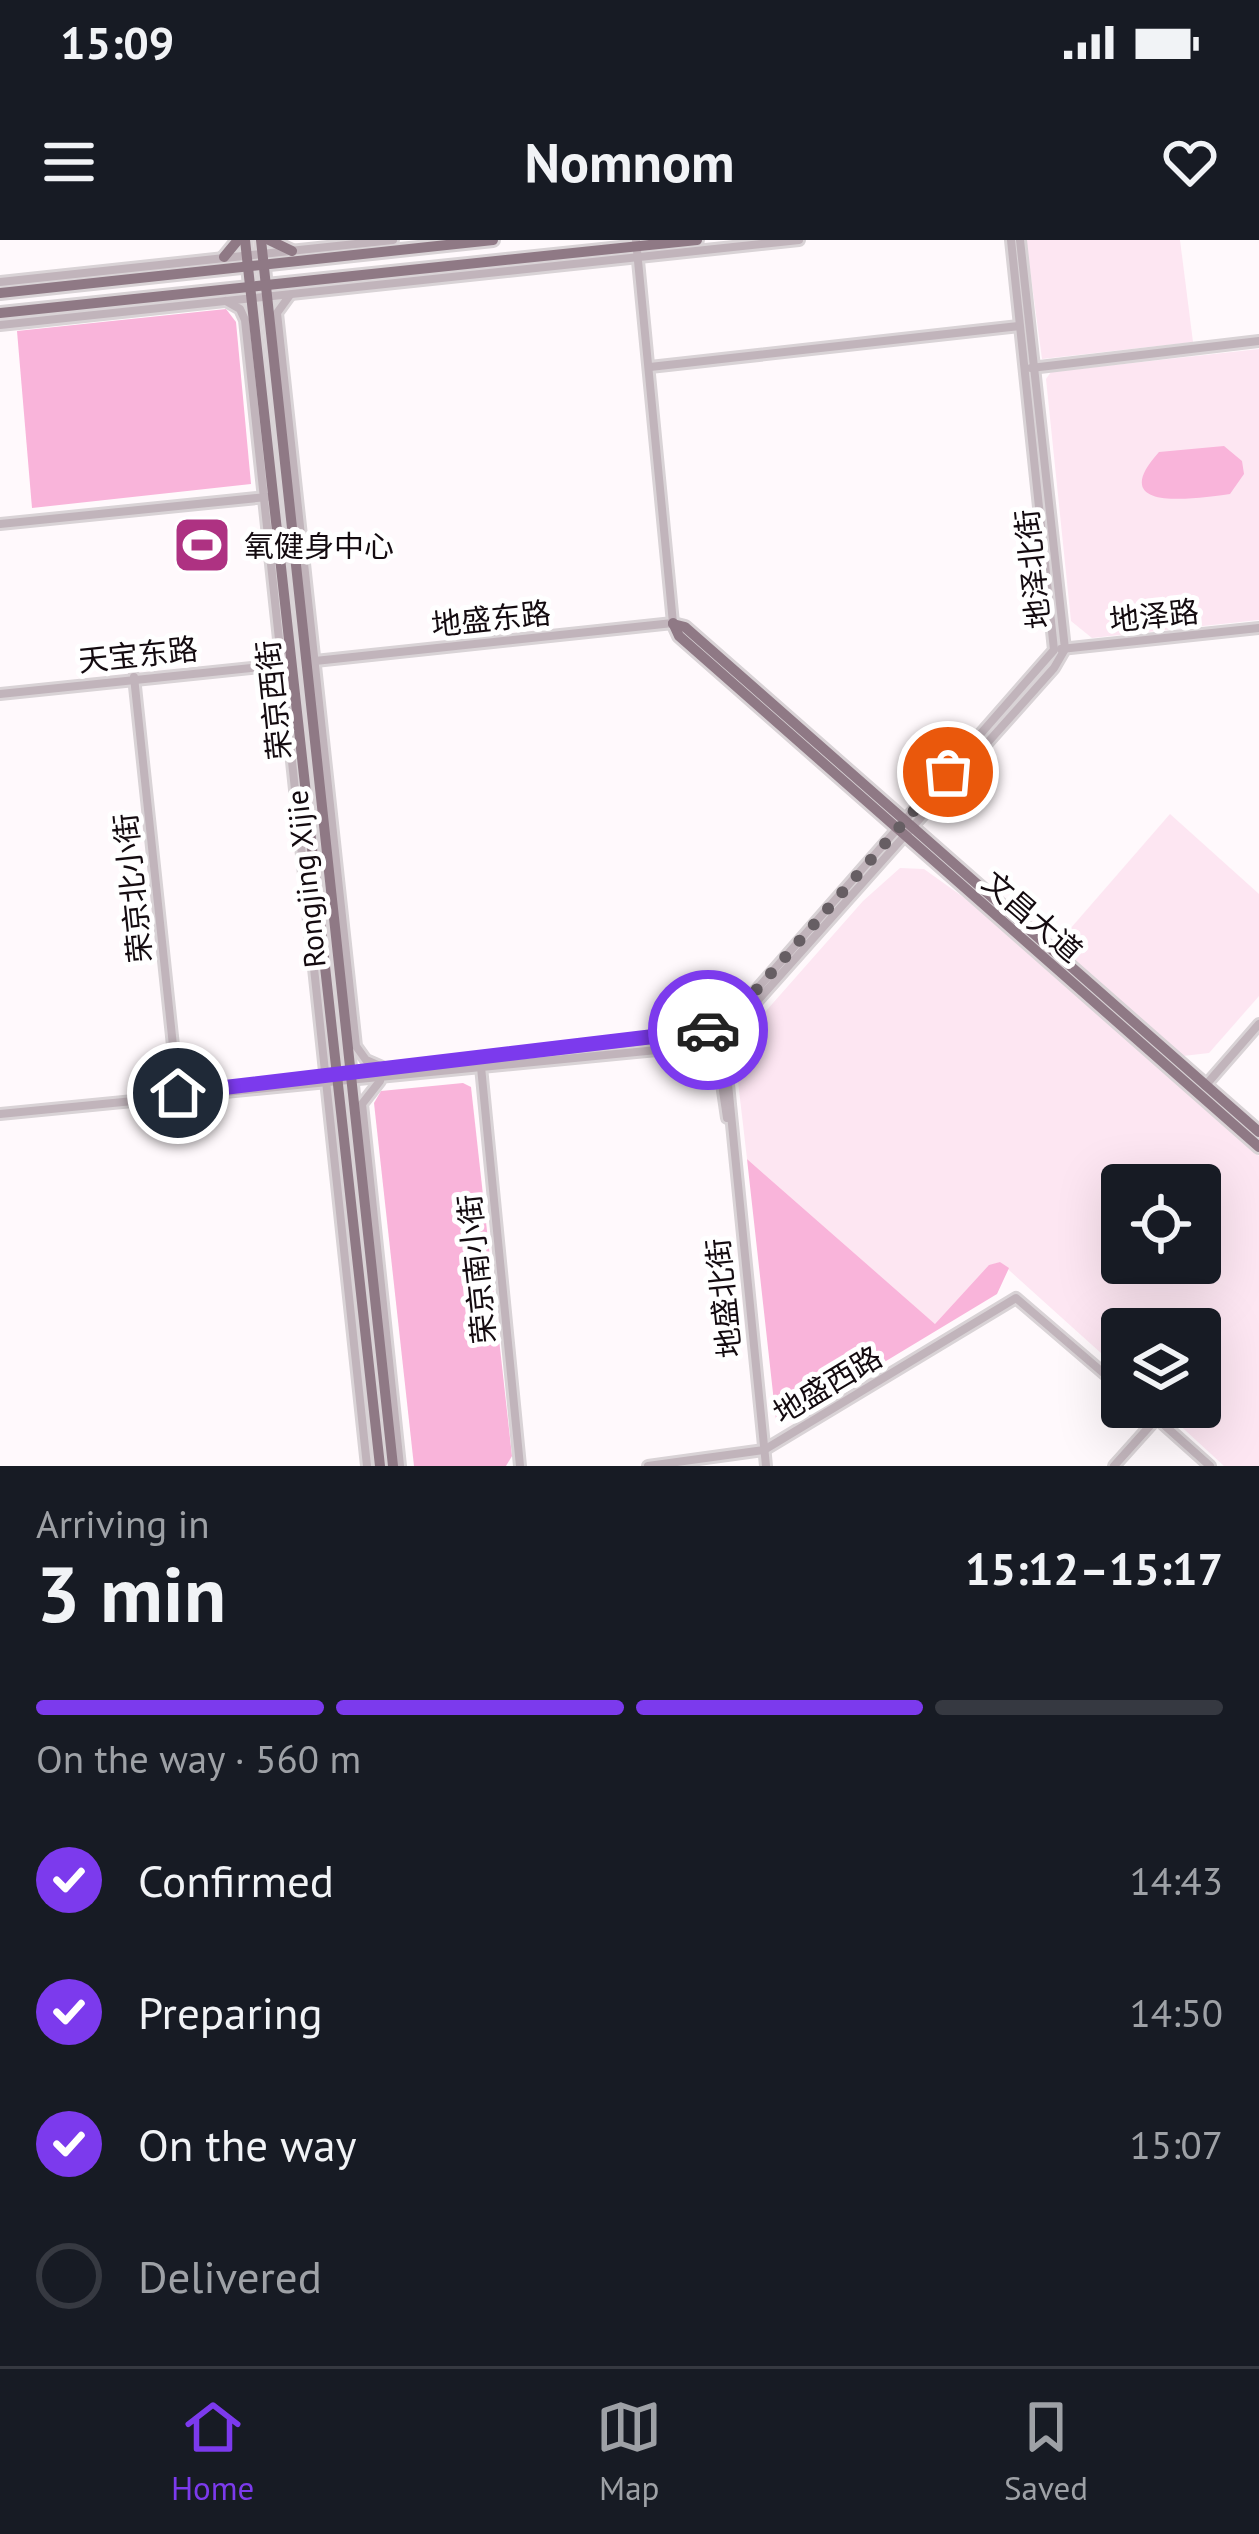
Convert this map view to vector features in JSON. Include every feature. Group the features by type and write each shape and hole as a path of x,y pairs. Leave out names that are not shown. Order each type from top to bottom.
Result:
{"main road":[{"path":"224,257 241,240 259,253 493,240"},
{"path":"0,313 258,292 697,240"},
{"path":"0,293 292,251"},
{"path":"258,292 259,253"},
{"name":"荣京西街","path":"258,292 270,496 380,1466"},
{"name":"Rongjing Xijie","path":"258,292 339,1078 396,1466"},
{"name":"文昌大道","path":"673,623 685,628 1203,1089 1259,1132"},
{"name":"文昌大道","path":"1203,1089 1259,1147"}],"street":[{"path":"0,325 226,301 258,292 292,294 551,266 636,248 799,240"},
{"name":"地泽北街","path":"1015,240 1019,326 1028,368"},
{"name":"地泽北街","path":"715,1032 905,828 1059,650 1015,240"},
{"path":"292,251 391,246"},
{"path":"636,248 673,623"},
{"path":"0,282 259,253"},
{"path":"525,259 551,266"},
{"path":"292,294 277,314 356,1046 366,1060 384,1067"},
{"path":"133,300 160,308"},
{"path":"226,301 238,306 245,320 270,496 281,665 339,1078 367,1466"},
{"path":"650,367 1019,326"},
{"path":"1028,368 1259,341"},
{"path":"0,524 270,496"},
{"name":"地盛东路","path":"315,661 673,623"},
{"name":"地泽路","path":"1059,650 1259,628"},
{"name":"天宝东路","path":"0,694 281,665"},
{"name":"荣京北小街","path":"134,677 178,1093"},
{"path":"1203,1089 1259,1024"},
{"path":"339,1078 384,1067 715,1032"},
{"path":"0,1114 178,1093 339,1078 384,1079 698,1046 715,1032"},
{"name":"地盛北街","path":"715,1032 766,1466"},
{"name":"荣京南小街","path":"481,1067 520,1466"},
{"path":"384,1079 369,1089 362,1104 396,1466"},
{"name":"地盛西路","path":"648,1466 764,1450 1016,1298 1101,1371"},
{"path":"1114,1466 1148,1428"},
{"path":"1168,1428 1210,1466"}],"shaded area":[{"path":"1026,240 1180,240 1193,342 1042,359"},
{"path":"226,309 236,322 251,484 32,508 17,331"},
{"path":"1259,349 1259,620 1092,638 1071,621 1046,379 1051,372"},
{"path":"1224,446 1242,461 1244,474 1230,494 1162,498 1149,494 1142,485 1159,452"},
{"path":"1170,814 1259,894 1259,996 1209,1053 1183,1056 1057,944"},
{"path":"900,868 924,869 966,899 1259,1156 1259,1466 1224,1466 1183,1428 1221,1428 1221,1308 1101,1308 1101,1353 1000,1262 989,1266 936,1325 747,1159 736,1064 750,1029 863,901"},
{"path":"463,1083 471,1087 512,1456 506,1466 414,1466 374,1103 381,1091"},
{"path":"747,1159 935,1324 989,1265 1000,1262 1009,1268 997,1294 785,1422 776,1420"}],"way so far":[{"path":"708,1030 729,1021 948,772"}],"place":[{"name":"氧健身中心","path":"202,545"}],"route":[{"path":"178,1093 697,1035 708,1030"}]}
